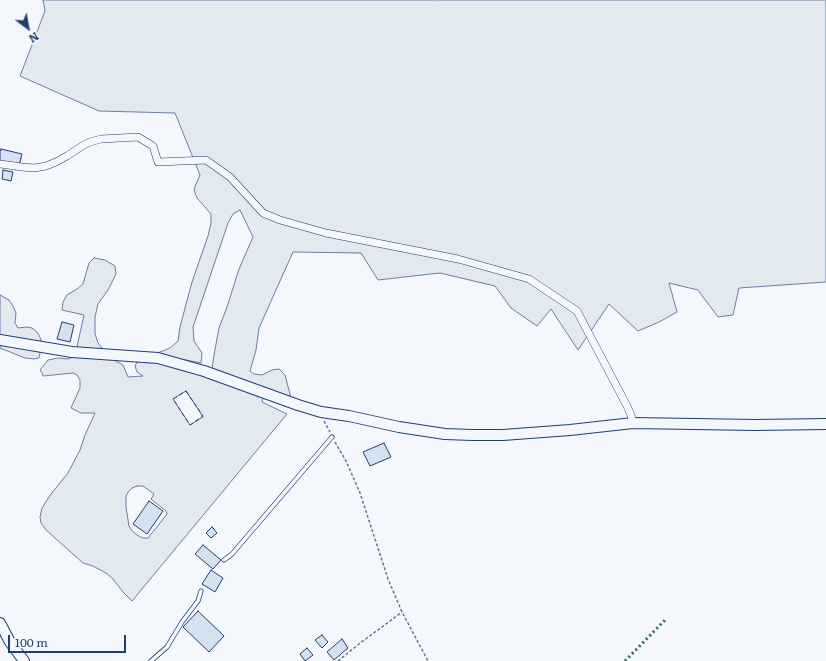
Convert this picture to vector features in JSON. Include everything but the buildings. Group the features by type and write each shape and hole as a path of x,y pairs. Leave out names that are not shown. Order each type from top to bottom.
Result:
{"main road":[{"path":"0,340 72,352 158,358 204,371 321,412 349,416 424,432 445,434 503,435 633,423 755,425 826,424"},
{"path":"0,623 10,642 24,661"}],"street":[{"path":"0,164 34,168 46,166 56,162 90,142 101,139 138,137 152,146 158,162 206,160 230,177 263,213 280,220 326,233 458,259 529,279 577,311 627,406 633,423"}],"lane":[{"path":"224,560 232,554 332,437"},
{"path":"151,661 167,647 182,622 198,601 201,591"}],"path":[{"path":"321,412 332,437 346,461 360,493 388,579 402,612 428,661"},
{"path":"338,661 402,612"}],"shaded area":[{"path":"43,0 826,0 826,282 739,288 733,315 718,317 698,290 669,283 677,312 638,331 609,304 578,350 551,309 537,326 511,308 495,286 440,273 378,280 361,253 293,252 259,328 256,350 250,371 254,374 262,375 272,370 279,369 285,375 291,398 212,369 219,328 239,269 253,237 240,210 233,214 228,223 193,327 194,341 202,353 201,363 155,354 170,348 178,341 180,327 192,282 208,236 211,223 211,214 197,198 194,190 200,175 175,113 99,111 20,76 45,11"},
{"path":"94,258 105,260 115,266 116,274 108,290 98,304 95,317 95,334 98,343 107,353 76,351 84,315 62,310 63,302 67,295 83,284 89,263"},
{"path":"0,295 9,300 13,306 16,313 15,323 18,328 32,328 39,335 41,340 39,358 25,358 0,348"},
{"path":"73,357 111,357 123,365 128,377 143,376 137,372 135,366 137,362 142,360 191,369 263,398 262,402 287,414 132,601 112,578 93,566 83,563 46,530 41,523 40,517 42,508 68,473 80,450 95,413 81,413 71,408 80,388 80,380 77,375 73,373 43,376 40,370 48,360 58,358 68,359","holes":["186,391 203,417 190,425 173,399","143,486 154,494 151,499 166,511 167,514 148,538 143,538 137,535 129,526 126,496 132,488"]}],"hedge":[{"path":"625,661 666,619"}],"fence":[{"path":"186,391 203,416 190,425 173,399 186,391"}]}
